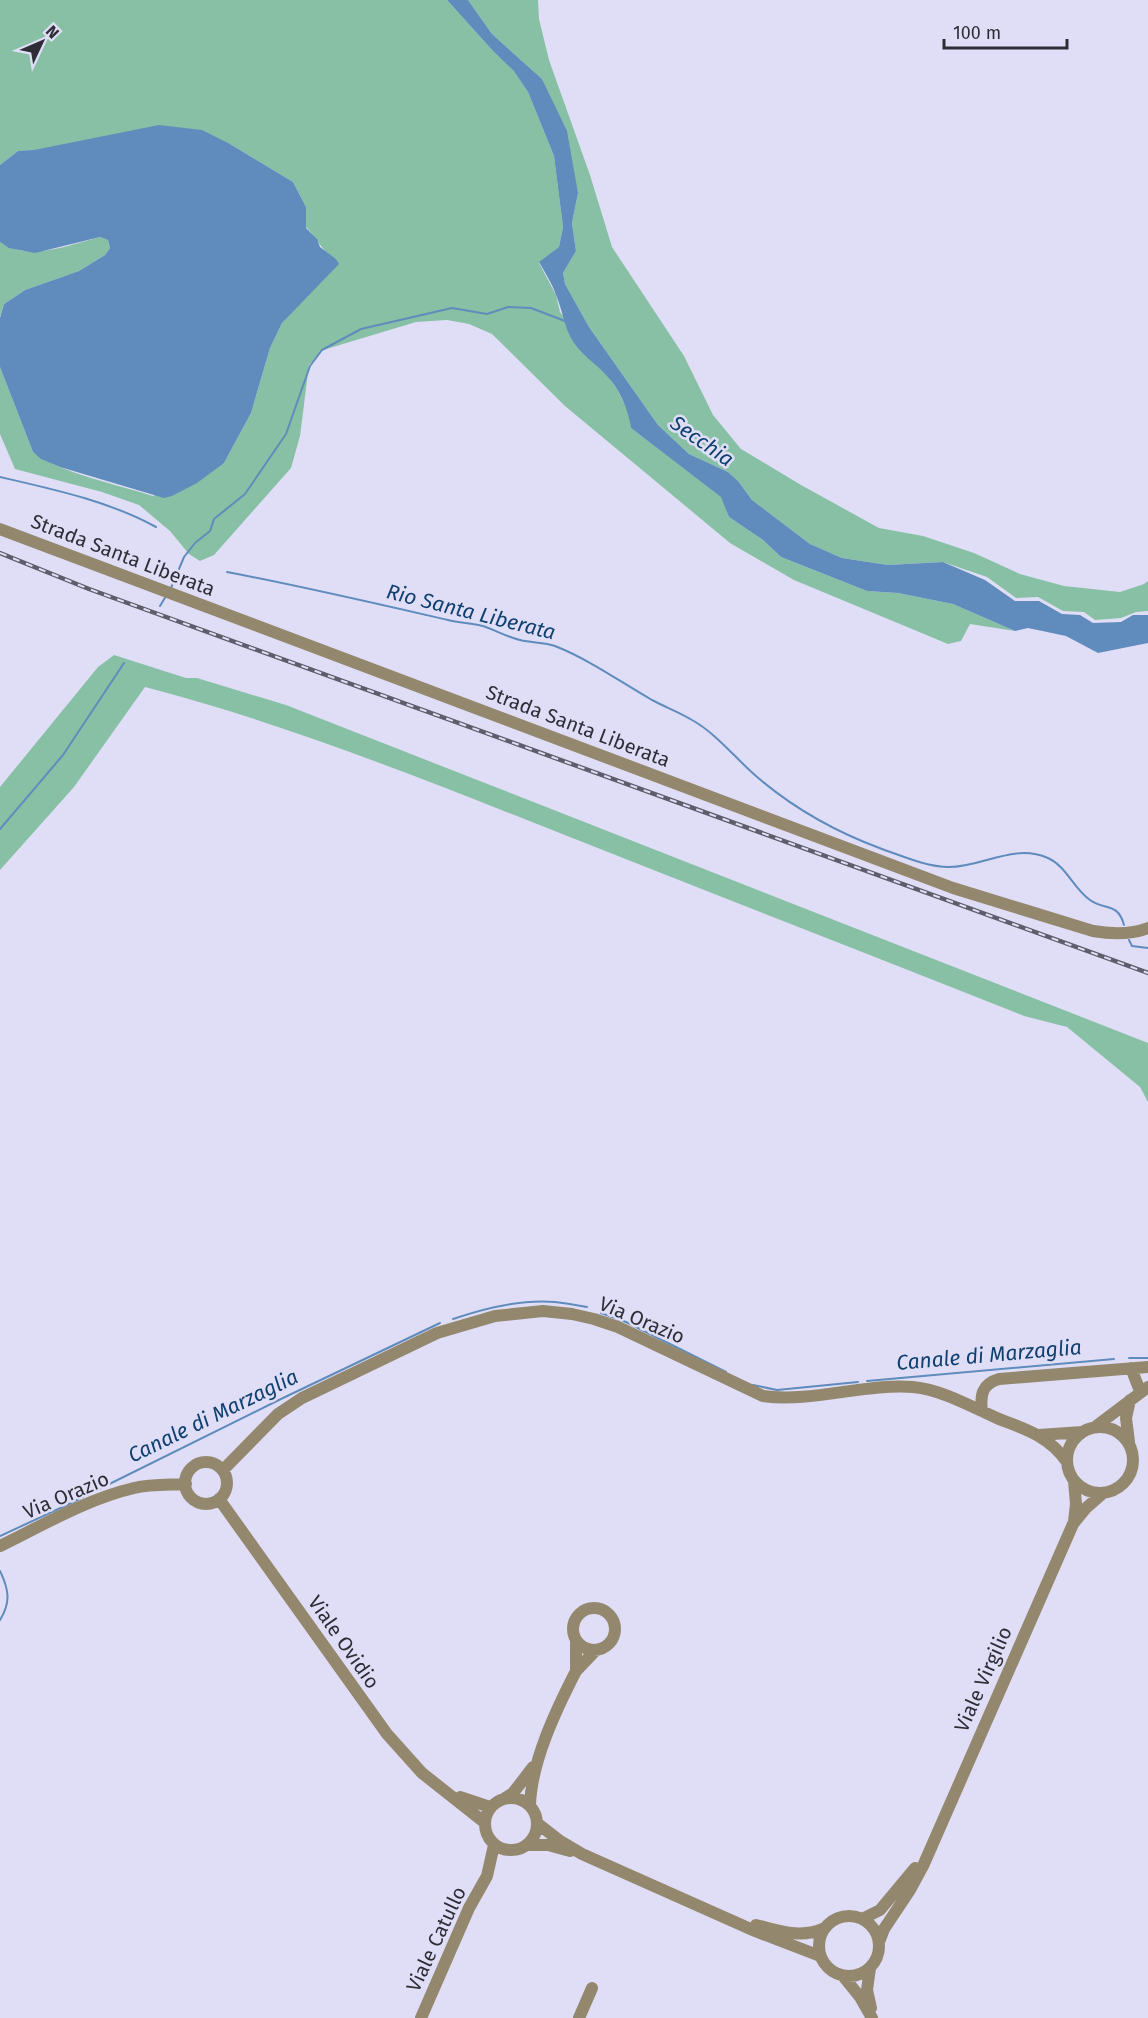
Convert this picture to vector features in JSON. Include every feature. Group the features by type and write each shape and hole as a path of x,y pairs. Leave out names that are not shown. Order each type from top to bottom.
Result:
{"street":[{"name":"Strada Santa Liberata","path":"0,529 953,888 1093,930 1122,933 1148,928"},
{"name":"Via Orazio","path":"223,1470 278,1414 327,1385 450,1328 495,1316 534,1312 572,1314 611,1325 763,1396 788,1398 913,1387 933,1392 1038,1434 1055,1447 1067,1462"},
{"path":"982,1412 982,1392 993,1381 1148,1367"},
{"path":"1129,1444 1118,1432 1103,1427 1082,1432 1072,1442 1067,1462 1074,1481 1086,1491 1102,1494 1119,1488 1128,1479 1133,1461 1126,1418 1140,1392 1131,1368"},
{"path":"1095,1428 1140,1392"},
{"name":"Via Orazio","path":"1038,1434 1082,1432"},
{"path":"199,1463 212,1463 223,1470 226,1476 226,1488 219,1499 207,1503 190,1496 186,1484 189,1472 199,1463"},
{"name":"Viale Virgilio","path":"1073,1524 1076,1504 1074,1481"},
{"name":"Via Orazio","path":"0,1546 93,1502 120,1492 148,1486 186,1484"},
{"name":"Viale Virgilio","path":"879,1942 887,1923 910,1890 929,1850 1073,1524 1102,1494"},
{"name":"Viale Ovidio","path":"219,1499 371,1714 413,1764 484,1822"},
{"path":"530,1806 533,1779 539,1758 576,1671 596,1650 608,1644 615,1631 610,1615 602,1609 586,1609 577,1615 572,1630 576,1640 576,1671"},
{"path":"576,1640 585,1648 596,1650"},
{"path":"505,1798 519,1798 530,1806 537,1817 533,1839 519,1849 502,1849 494,1845 485,1831 484,1822 490,1807 513,1793 539,1758"},
{"name":"Viale Ovidio","path":"451,1794 490,1807"},
{"path":"537,1823 582,1854 781,1942 820,1956"},
{"name":"Viale Catullo","path":"487,1876 494,1845"},
{"path":"527,1845 548,1845 582,1854"},
{"name":"Viale Catullo","path":"421,2018 470,1908 487,1876 510,1850"},
{"name":"Viale Virgilio","path":"862,1919 871,1916 889,1902 929,1850"},
{"path":"726,1918 796,1934 815,1933 841,1917 862,1919 874,1928 879,1942 878,1956 870,1968 867,1989 872,2018"},
{"path":"825,1928 819,1941 820,1956 829,1969 843,1976 860,1997 872,2018"},
{"path":"843,1976 857,1975 870,1968"},
{"path":"579,2018 592,1988"}],"green space":[{"path":"0,0 447,0 493,51 514,70 528,92 554,156 563,227 559,247 539,263 556,295 560,312 597,366 617,389 629,413 631,428 722,497 729,517 763,540 781,557 867,591 898,593 953,604 1015,631 970,624 961,641 948,644 794,580 730,543 565,406 492,334 469,324 447,320 416,322 323,350 309,365 300,436 291,468 214,555 200,561 189,554 170,531 139,505 102,492 15,469 0,434 0,367 33,452 58,466 90,478 153,496 224,463 251,413 270,348 282,323 336,259 323,249 306,227 306,207 293,182 230,144 18,151 0,165"},
{"path":"468,0 538,0 539,19 549,60 590,175 612,247 684,356 713,415 741,449 879,528 923,536 974,553 1020,574 1064,586 1120,592 1148,581 1148,611 1136,612 1121,618 1095,620 1084,612 1063,611 1038,597 1016,598 987,577 943,562 888,565 842,558 810,544 752,500 728,472 689,454 658,425 589,327 565,284 563,273 576,251 572,223 578,193 542,79 492,34"},
{"path":"100,237 108,240 110,248 105,255 79,271 25,290 4,304 0,317 0,242 24,251 36,251 49,250"},
{"path":"114,655 186,678 197,678 286,705 1148,1043 1148,1102 1140,1087 1067,1027 1024,1016 367,758 257,720 145,687 74,787 0,870 0,787 98,667"}],"water":[{"path":"447,0 468,0 492,34 542,79 567,131 578,193 572,223 576,251 563,273 565,284 589,327 658,425 689,454 728,472 752,500 810,544 842,558 888,565 943,562 985,580 1015,601 1039,601 1062,614 1080,615 1093,623 1121,622 1133,615 1148,615 1148,643 1098,653 1066,636 1028,628 1015,631 953,604 898,593 867,591 781,557 763,540 729,517 721,497 631,428 628,414 615,387 571,338 554,291 539,262 559,247 563,227 554,156 528,92 514,71"},
{"path":"159,125 202,130 293,182 306,207 306,228 317,239 320,247 339,264 282,323 270,348 251,413 224,463 197,483 164,498 60,467 41,459 33,452 0,367 0,318 4,304 25,290 79,271 105,255 110,248 108,240 100,237 35,253 9,248 0,242 0,165 18,151 34,150"}],"waterway":[{"path":"171,588 184,557 195,543 210,531 214,519 245,494 286,434 310,366 322,350 361,329 452,308 487,314 508,307 531,308 565,321"},
{"name":"Rio Santa Liberata","path":"0,477 100,503 156,527"},
{"name":"Rio Santa Liberata","path":"227,572 483,626 515,639 555,646 592,664 701,726 770,788 800,809 832,827 898,855 941,867 962,866 1010,854 1035,854 1048,858 1060,866 1090,900 1115,910 1124,925"},
{"path":"160,606 166,596"},
{"path":"0,829 63,755 124,663"},
{"name":"Rio Santa Liberata","path":"1129,940 1132,946 1148,948"},
{"name":"Canale di Marzaglia","path":"453,1319 516,1303 542,1301 587,1307"},
{"name":"Canale di Marzaglia","path":"601,1313 626,1322 726,1372"},
{"name":"Canale di Marzaglia","path":"0,1536 440,1323"},
{"name":"Canale di Marzaglia","path":"1129,1358 1148,1358"},
{"name":"Canale di Marzaglia","path":"867,1381 1114,1359"},
{"name":"Canale di Marzaglia","path":"753,1385 777,1390 858,1382"},
{"path":"0,1571 8,1596 0,1620"}],"railway":[{"path":"0,553 89,589 1148,973"}],"water label":[{"name":"Secchia","path":"702,441"}]}
